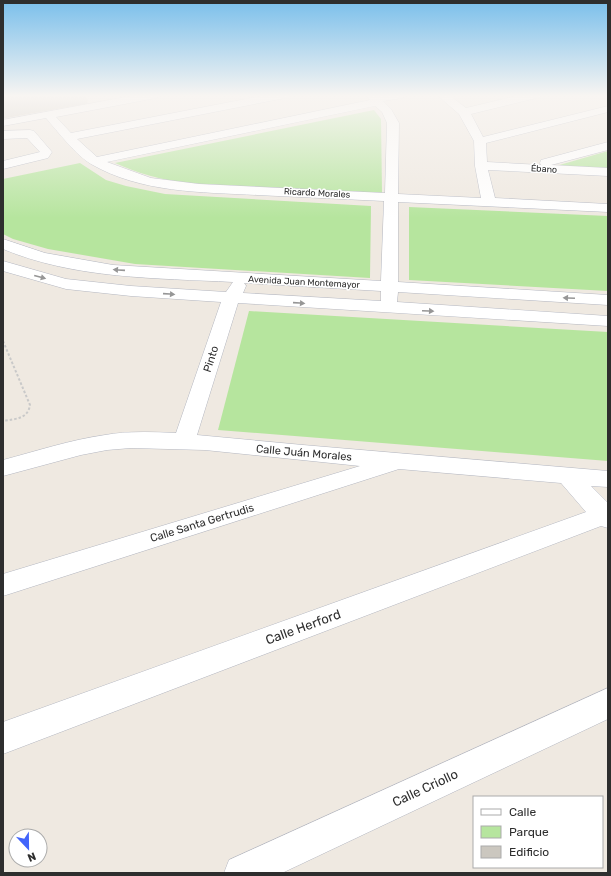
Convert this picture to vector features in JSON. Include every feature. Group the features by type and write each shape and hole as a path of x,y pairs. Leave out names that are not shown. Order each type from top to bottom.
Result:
{"street":[{"path":"3,165 44,155 46,152 32,136"},
{"path":"68,137 74,136"},
{"path":"94,161 207,136"},
{"path":"389,308 393,136"},
{"path":"477,136 480,141 481,166 489,202"},
{"path":"480,141 500,136"},
{"name":"Ricardo Morales","path":"68,137 94,161 141,180 175,186 608,208"},
{"path":"527,168 608,146"},
{"name":"Ébano","path":"481,166 608,172"},
{"name":"Avenida Juan Montemayor","path":"3,244 30,253 113,270 608,300"},
{"name":"Avenida Juan Montemayor","path":"3,266 39,277 87,286 231,298 608,321"},
{"name":"Pinto","path":"184,442 231,298 242,278"},
{"name":"Calle Juán Morales","path":"3,468 81,447 107,442 134,440 184,442 608,479"},
{"name":"Calle Santa Gertrudis","path":"3,585 400,462"},
{"path":"567,475 606,517"},
{"name":"Calle Herford","path":"3,738 606,517"},
{"name":"Calle Criollo","path":"242,873 608,703"}],"path":[{"path":"3,341 30,404 30,411 26,415 3,421"}],"green space":[{"path":"248,136 381,136 382,193 183,183 148,175 115,163"},
{"path":"608,151 608,170 549,168"},
{"path":"80,163 106,180 126,186 165,194 371,206 370,278 135,264 48,249 13,239 3,234 3,179"},
{"path":"409,207 608,216 608,291 409,280"},
{"path":"249,311 608,332 608,461 218,430"}]}
